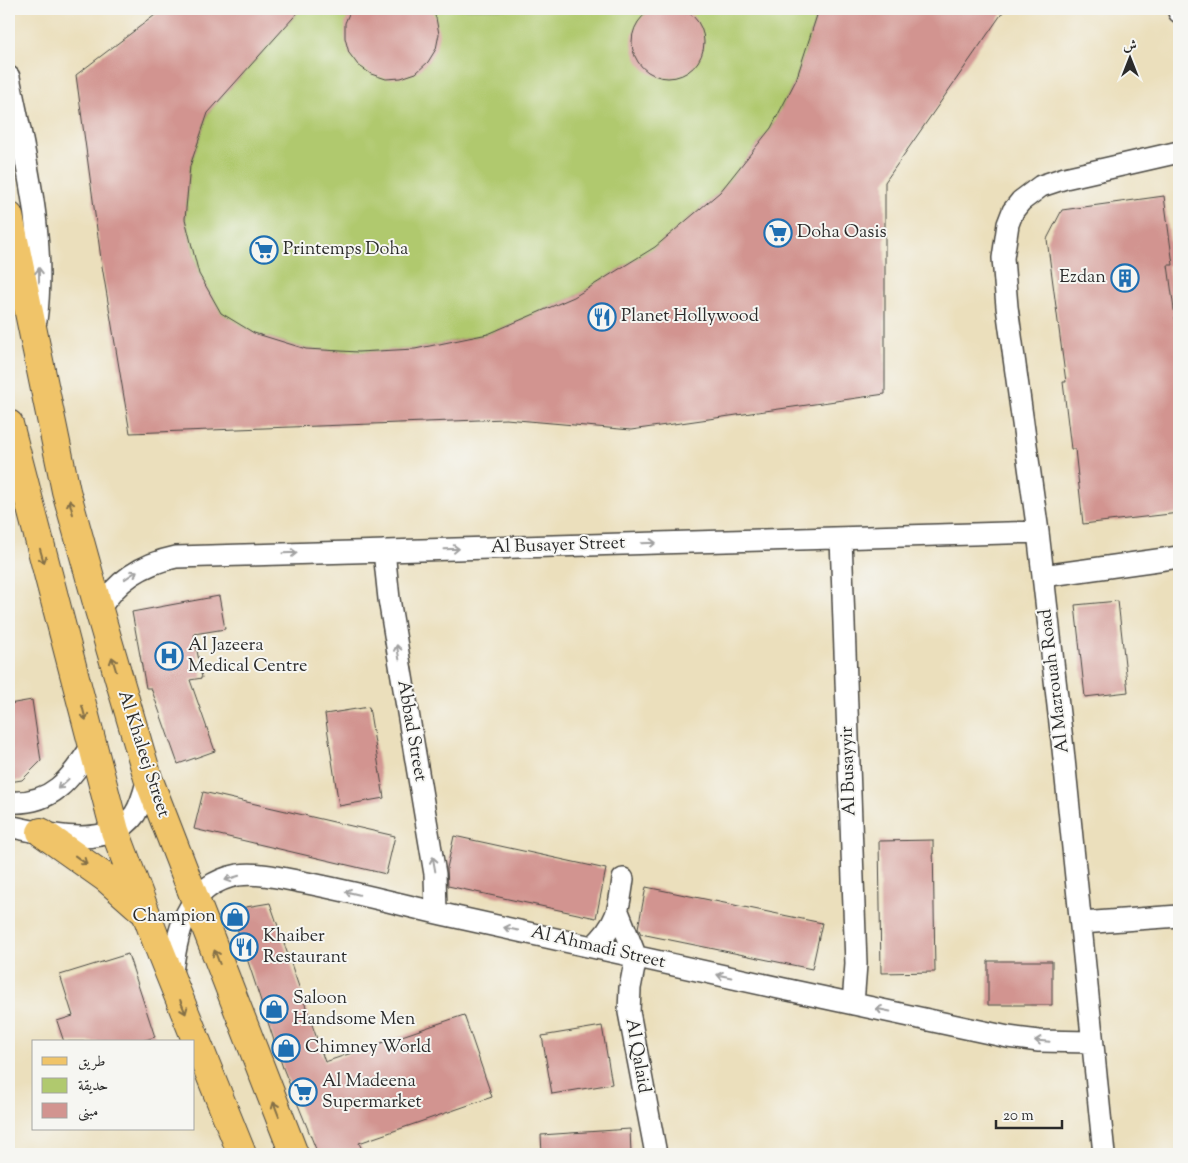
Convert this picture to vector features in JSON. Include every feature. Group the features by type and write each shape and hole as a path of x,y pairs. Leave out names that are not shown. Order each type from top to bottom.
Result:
{"main road":[{"name":"Al Khaleej Street","path":"9,216 66,490 98,610 148,778 294,1154"},
{"path":"9,424 114,831 171,979 242,1154"},
{"path":"41,832 106,878 145,913"}],"street":[{"name":"Al Khaleej Street","path":"9,77 35,212 39,244 39,285 34,341"},
{"name":"Al Mazrouah Road","path":"1104,1154 1043,576 1005,287 1003,258 1005,240 1013,211 1031,193 1053,181 1179,152"},
{"name":"Al Busayer Street","path":"98,610 106,598 126,578 150,564 162,560 189,557 1038,532"},
{"name":"Al Busayyir","path":"841,538 856,964 853,1004"},
{"name":"Abbad Street","path":"384,551 389,599 435,874 436,912"},
{"path":"1043,576 1179,557"},
{"path":"9,802 35,801 62,787 74,774 92,746"},
{"path":"9,826 41,832 82,836 114,831 126,824 135,814 148,778"},
{"name":"Al Ahmadi Street","path":"171,979 180,927 194,900 207,888 220,882 238,875 257,875 333,888 636,957 1008,1037 1048,1042 1091,1042"},
{"path":"593,947 607,933 619,914 623,879"},
{"path":"619,914 636,957"},
{"path":"1081,923 1179,916"},
{"name":"Al Qalaid","path":"636,957 630,988 629,1012 656,1154"}],"green space":[{"path":"301,9 819,9 796,80 771,128 720,192 655,247 574,297 488,334 415,349 358,352 306,349 254,333 221,313 199,274 185,219 190,166 208,113"}],"building":[{"path":"661,6 675,6 694,16 704,35 704,49 694,68 675,78 661,78 642,68 632,49 632,35 642,16"},
{"name":"Doha Oasis","path":"163,9 301,9 208,113 190,166 185,219 199,274 221,313 254,333 306,349 358,352 415,349 488,334 574,297 655,247 720,192 771,128 796,80 819,9 1005,9 885,182 885,394 631,430 506,419 130,433 102,266 76,75"},
{"path":"351,9 432,9 439,34 436,49 428,62 416,73 401,78 386,79 371,74 358,65 349,53 345,38 345,23"},
{"path":"1164,196 1173,265 1168,265 1179,347 1179,513 1083,524 1075,449 1071,449 1063,382 1066,382 1047,239 1062,210"},
{"name":"Al Jazeera Medical Centre","path":"219,596 225,629 194,634 202,678 190,680 215,751 178,764 151,688 146,688 132,612"},
{"path":"1118,601 1128,692 1085,697 1075,605"},
{"path":"32,700 41,761 22,780 9,782 9,704"},
{"path":"369,707 384,798 339,806 325,714"},
{"path":"203,792 395,836 386,874 194,829"},
{"path":"454,836 606,869 596,918 448,886 447,868"},
{"path":"933,840 935,972 881,973 879,841"},
{"path":"646,887 822,923 812,969 641,934 638,928"},
{"path":"270,903 325,1062 464,1015 492,1097 359,1143 364,1154 318,1154 283,1068 236,925 237,913 246,907"},
{"path":"128,954 155,1037 145,1040 63,1040 57,1021 73,1016 60,975"},
{"path":"988,961 1052,961 1052,1005 988,1005"},
{"path":"602,1026 612,1084 552,1094 542,1036"},
{"path":"630,1129 631,1154 542,1154 541,1135"}],"place":[{"name":"Doha Oasis","path":"778,233"},
{"name":"Printemps Doha","path":"264,250"},
{"name":"Ezdan","path":"1125,278"},
{"name":"Planet Hollywood","path":"602,317"},
{"name":"Al Jazeera Medical Centre","path":"169,656"},
{"name":"Champion","path":"235,917"},
{"name":"Khaiber Restaurant","path":"244,947"},
{"name":"Saloon Handsome Men","path":"274,1009"},
{"name":"Chimney World","path":"286,1048"},
{"name":"Al Madeena Supermarket","path":"303,1092"}]}
